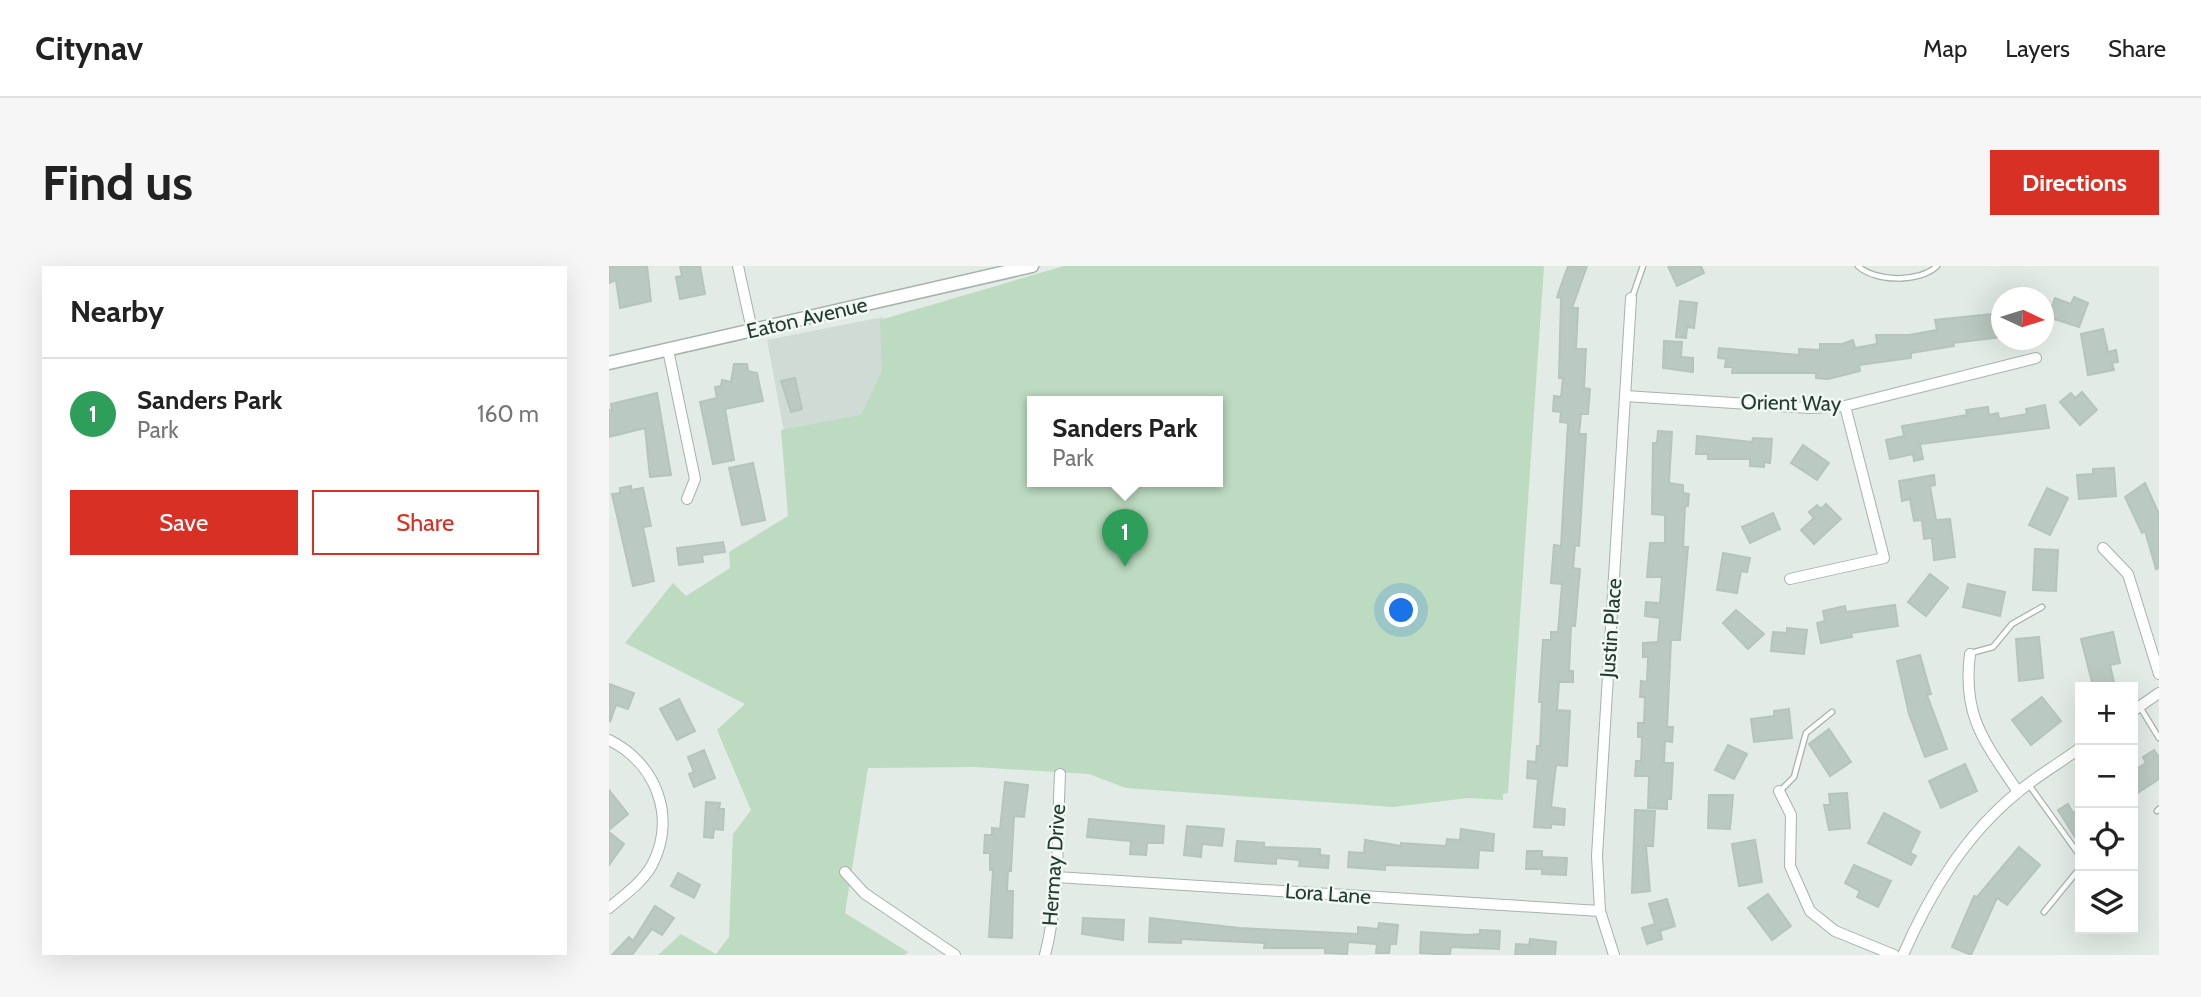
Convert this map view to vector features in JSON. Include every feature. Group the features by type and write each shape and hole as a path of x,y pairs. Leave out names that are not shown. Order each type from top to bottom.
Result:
{"street":[{"path":"738,266 752,330"},
{"name":"Eaton Avenue","path":"609,363 1032,266"},
{"name":"Justin Place","path":"1614,955 1600,911 1597,856 1631,299"},
{"path":"668,350 695,479 687,499"},
{"name":"Orient Way","path":"1625,396 1810,408 1845,406 2036,358"},
{"path":"1790,579 1884,558 1845,406"},
{"path":"2103,548 2128,574 2159,674"},
{"path":"1970,654 1966,684 1977,731 2018,792"},
{"path":"2138,708 2159,693"},
{"path":"609,740 623,747 644,765 659,796 662,821 659,846 651,867 638,883 609,908"},
{"path":"1903,955 1924,908 1963,849 2018,792 2075,752"},
{"name":"Hermay Drive","path":"1045,955 1056,877 1060,774"},
{"path":"1779,791 1791,815 1790,866 1810,911 1835,931 1894,955"},
{"path":"845,872 865,893 955,955"},
{"name":"Lora Lane","path":"1056,877 1600,911"}],"lane":[{"path":"1631,299 1643,266"},
{"path":"1858,266 1864,271 1893,279 1913,276 1937,266"},
{"path":"1970,654 1993,647 2012,624 2042,607"},
{"path":"1779,791 1794,777 1806,733 1832,712"},
{"path":"2138,712 2159,738"},
{"path":"2029,785 2075,849"},
{"path":"2044,912 2077,871"}],"shaded area":[{"path":"883,317 902,415 785,437 767,340"}],"green space":[{"path":"1064,266 1544,266 1508,793 1503,794 1503,800 1468,798 1393,807 1126,788 1089,774 975,767 868,768 845,913 908,952 905,955 658,955 681,934 716,954 729,937 733,834 751,810 717,730 745,704 625,643 673,583 686,596 730,568 729,552 788,516 781,430 861,415 882,371 880,320"}],"building":[{"path":"609,266 647,266 651,301 620,308 616,280 609,283"},
{"path":"680,266 700,266 705,294 680,299 676,277 682,276"},
{"path":"1568,266 1587,266 1572,308 1578,308 1576,349 1586,349 1584,388 1590,389 1588,414 1581,414 1579,434 1586,434 1579,546 1575,545 1573,568 1580,569 1575,626 1571,626 1569,671 1573,671 1573,682 1559,682 1557,710 1570,711 1567,766 1556,765 1551,807 1565,809 1564,825 1551,824 1551,828 1534,827 1538,779 1527,778 1528,761 1536,762 1537,746 1540,746 1542,702 1539,702 1543,640 1551,640 1551,632 1558,632 1562,584 1551,583 1554,545 1561,546 1568,423 1560,422 1561,412 1553,411 1554,396 1561,397 1563,378 1559,378 1561,298 1557,297"},
{"path":"1668,266 1701,266 1704,273 1677,286"},
{"path":"2074,297 2088,303 2079,327 2054,319 2055,298 2071,304"},
{"path":"1680,301 1697,303 1694,328 1687,327 1686,338 1676,337"},
{"path":"1991,314 1991,338 1953,343 1954,346 1911,353 1911,358 1859,365 1860,371 1828,379 1816,378 1816,373 1732,373 1733,367 1725,367 1726,359 1718,358 1719,348 1799,355 1799,349 1820,350 1820,344 1842,344 1853,340 1855,348 1877,344 1876,335 1909,335 1937,330 1935,320"},
{"path":"2103,329 2108,352 2116,350 2118,362 2112,363 2114,370 2088,375 2081,334"},
{"path":"1664,341 1682,342 1681,357 1693,358 1693,372 1663,368"},
{"path":"734,364 747,364 748,371 757,373 763,401 725,409 734,460 713,464 700,402 717,398 715,387 721,386 722,380 731,382"},
{"path":"795,378 802,409 791,412 781,381"},
{"path":"2082,392 2097,410 2080,425 2060,402 2071,393 2075,398"},
{"path":"657,393 671,475 650,477 645,428 609,437 609,410 612,410 611,404"},
{"path":"2045,405 2049,428 1920,444 1923,459 1914,461 1913,454 1890,459 1886,440 1904,436 1902,426 1967,415 1966,410 1988,407 1989,415 1998,413 1999,419 2027,414 2026,409"},
{"path":"1658,431 1672,432 1669,483 1683,485 1683,493 1689,494 1688,506 1685,506 1683,547 1688,547 1680,640 1671,640 1667,727 1673,727 1672,742 1665,741 1664,763 1673,763 1671,799 1667,799 1667,809 1648,808 1649,776 1635,776 1636,761 1641,761 1642,737 1638,737 1638,723 1644,723 1645,697 1640,697 1641,681 1647,682 1648,657 1643,657 1643,643 1658,642 1660,618 1645,616 1646,602 1660,603 1662,577 1647,577 1650,543 1665,543 1665,515 1652,514 1653,443 1657,443"},
{"path":"1697,436 1752,442 1753,438 1772,439 1770,463 1764,462 1764,467 1750,466 1750,459 1708,459 1708,454 1696,454"},
{"path":"1803,445 1829,463 1817,480 1791,463"},
{"path":"753,463 765,520 742,525 729,468"},
{"path":"2114,468 2116,496 2079,499 2077,475 2093,474 2093,469"},
{"path":"1934,475 1935,485 1930,486 1936,520 1950,519 1955,557 1934,560 1932,538 1924,539 1922,520 1914,521 1910,499 1902,501 1899,481"},
{"path":"2145,483 2159,514 2159,568 2156,569 2145,531 2142,533 2125,497"},
{"path":"631,486 631,490 643,488 651,526 643,527 654,581 633,586 612,494 620,493 620,488"},
{"path":"2047,488 2068,498 2050,535 2029,525"},
{"path":"1826,504 1841,519 1814,544 1801,530 1814,518 1809,512 1817,505 1821,509"},
{"path":"1773,513 1780,529 1750,543 1742,527"},
{"path":"723,542 725,552 702,555 703,562 679,565 677,548"},
{"path":"2035,549 2058,550 2056,591 2033,590"},
{"path":"1723,553 1750,558 1747,572 1741,571 1737,593 1717,590"},
{"path":"1930,574 1948,588 1926,616 1908,602"},
{"path":"1968,584 2005,592 2000,616 1963,607"},
{"path":"1895,605 1898,626 1851,633 1852,637 1821,643 1817,623 1825,621 1823,611 1845,606 1846,612"},
{"path":"1736,610 1764,634 1748,649 1723,623"},
{"path":"1787,628 1807,630 1804,654 1771,651 1773,632 1787,633"},
{"path":"2113,632 2120,663 2110,665 2114,682 2092,682 2081,639"},
{"path":"2039,637 2043,678 2019,681 2016,639"},
{"path":"1920,655 1931,694 1927,695 1947,749 1925,757 1909,714 1897,661"},
{"path":"609,684 634,693 628,709 616,705 610,722"},
{"path":"2042,697 2061,721 2031,745 2012,720"},
{"path":"679,699 695,731 677,740 660,709"},
{"path":"1789,709 1792,738 1754,742 1751,719 1774,716 1774,711"},
{"path":"1829,729 1851,762 1830,776 1809,744"},
{"path":"1728,745 1747,754 1734,779 1715,770"},
{"path":"704,750 715,778 694,787 689,774 694,772 688,757"},
{"path":"2154,750 2159,757 2159,779 2138,793 2138,768 2146,763 2143,757"},
{"path":"1965,764 1977,791 1941,808 1929,781"},
{"path":"1005,782 1028,785 1024,817 1014,816 1011,871 1008,871 1007,891 1013,891 1012,938 989,937 993,870 990,870 990,853 984,853 985,835 992,835 992,828 1000,829"},
{"path":"609,790 628,814 609,830"},
{"path":"1847,793 1850,828 1829,830 1824,805 1830,805 1829,794"},
{"path":"1709,795 1733,795 1730,829 1708,828"},
{"path":"706,802 720,803 719,809 724,809 723,830 714,829 713,838 704,837"},
{"path":"2068,804 2073,813 2075,812 2075,837 2058,810"},
{"path":"1635,810 1655,811 1653,846 1646,846 1650,891 1632,893"},
{"path":"1884,813 1920,832 1910,853 1916,856 1911,865 1868,843"},
{"path":"1089,819 1164,826 1163,843 1147,843 1146,855 1130,854 1131,841 1087,837"},
{"path":"1187,826 1224,829 1222,846 1202,844 1201,857 1184,855"},
{"path":"1461,829 1494,834 1493,851 1479,850 1478,868 1385,865 1385,870 1348,867 1349,852 1364,853 1365,840 1401,846 1401,843 1446,846 1447,839 1460,840"},
{"path":"609,832 624,844 609,865"},
{"path":"1755,840 1762,882 1739,886 1732,844"},
{"path":"1237,841 1264,843 1264,847 1320,849 1320,855 1329,856 1328,868 1299,866 1300,860 1276,858 1276,864 1235,861"},
{"path":"2019,847 2040,865 2007,905 1997,898 1971,955 1952,947 1974,896 1977,897"},
{"path":"1527,851 1542,851 1542,857 1567,858 1566,875 1542,874 1542,869 1526,869"},
{"path":"1854,865 1891,881 1878,907 1857,897 1860,891 1845,883"},
{"path":"678,873 700,885 694,898 671,886"},
{"path":"1768,894 1791,926 1772,940 1748,908"},
{"path":"1667,899 1675,926 1660,931 1662,939 1647,944 1642,928 1655,924 1649,904"},
{"path":"655,906 674,918 662,935 652,929 632,955 612,955 629,937 633,941"},
{"path":"1083,918 1124,920 1123,940 1082,934"},
{"path":"1150,918 1240,928 1358,934 1358,927 1378,929 1379,923 1398,925 1396,944 1390,944 1389,953 1376,953 1377,944 1348,942 1347,954 1325,953 1325,948 1264,948 1265,943 1181,939 1181,943 1149,942"},
{"path":"1480,930 1500,931 1499,949 1451,947 1450,955 1420,953 1421,932 1468,935 1480,934"},
{"path":"1530,939 1556,942 1555,955 1515,955 1516,944 1529,945"}],"place":[{"name":"Sanders Park","path":"1125,567"}]}
